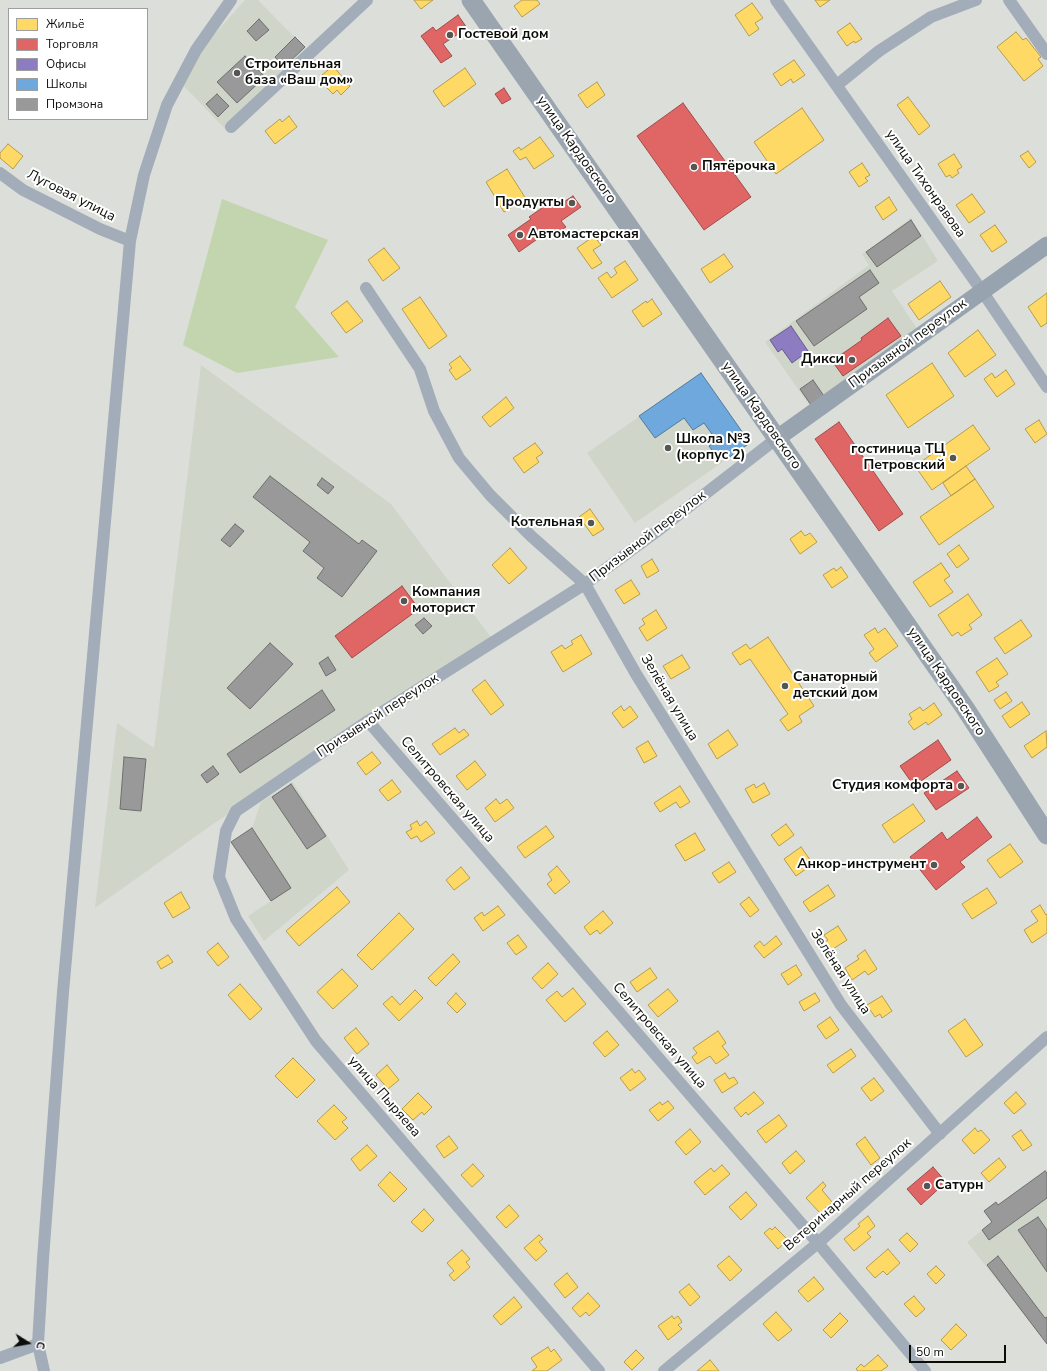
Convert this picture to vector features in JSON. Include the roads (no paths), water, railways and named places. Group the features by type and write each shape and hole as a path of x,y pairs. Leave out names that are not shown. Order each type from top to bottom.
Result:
{"main road":[{"name":"улица Кардовского","path":"471,0 965,708 1047,835"}],"street":[{"path":"44,1371 38,1344 63,992 130,241 144,175 168,105 196,50 231,0"},
{"path":"231,128 367,0"},
{"name":"улица Тихонравова","path":"776,0 982,291 1047,387"},
{"path":"837,85 879,51 931,17 961,3 976,0"},
{"path":"1009,0 1047,54"},
{"name":"Луговая улица","path":"0,173 23,190 100,229 130,241"},
{"name":"Призывной переулок","path":"236,810 368,722 585,584 656,532 776,439 1047,245"},
{"name":"Зелёная улица","path":"366,288 420,369 434,411 459,458 490,495 531,536 585,584 636,674 841,1005 940,1134"},
{"name":"Селитровская улица","path":"368,722 818,1243 925,1371"},
{"name":"улица Пыряева","path":"236,810 226,831 219,877 236,919 251,944 316,1041 599,1371"},
{"name":"Ветеринарный переулок","path":"664,1371 818,1243 1047,1037"},
{"path":"0,1358 38,1344"}],"place":[{"name":"Гостевой дом","path":"450,35"},
{"name":"Строительная база «Ваш дом»","path":"237,73"},
{"name":"Пятёрочка","path":"694,167"},
{"name":"Продукты","path":"572,203"},
{"name":"Автомастерская","path":"520,235"},
{"name":"Дикси","path":"852,360"},
{"name":"Школа №3 (корпус 2)","path":"668,448"},
{"name":"гостиница ТЦ Петровский","path":"953,458"},
{"name":"Котельная","path":"591,523"},
{"name":"Компания моторист","path":"404,601"},
{"name":"Санаторный детский дом","path":"785,686"},
{"name":"Студия комфорта","path":"961,786"},
{"name":"Анкор-инструмент","path":"934,865"},
{"name":"Сатурн","path":"927,1186"}]}
